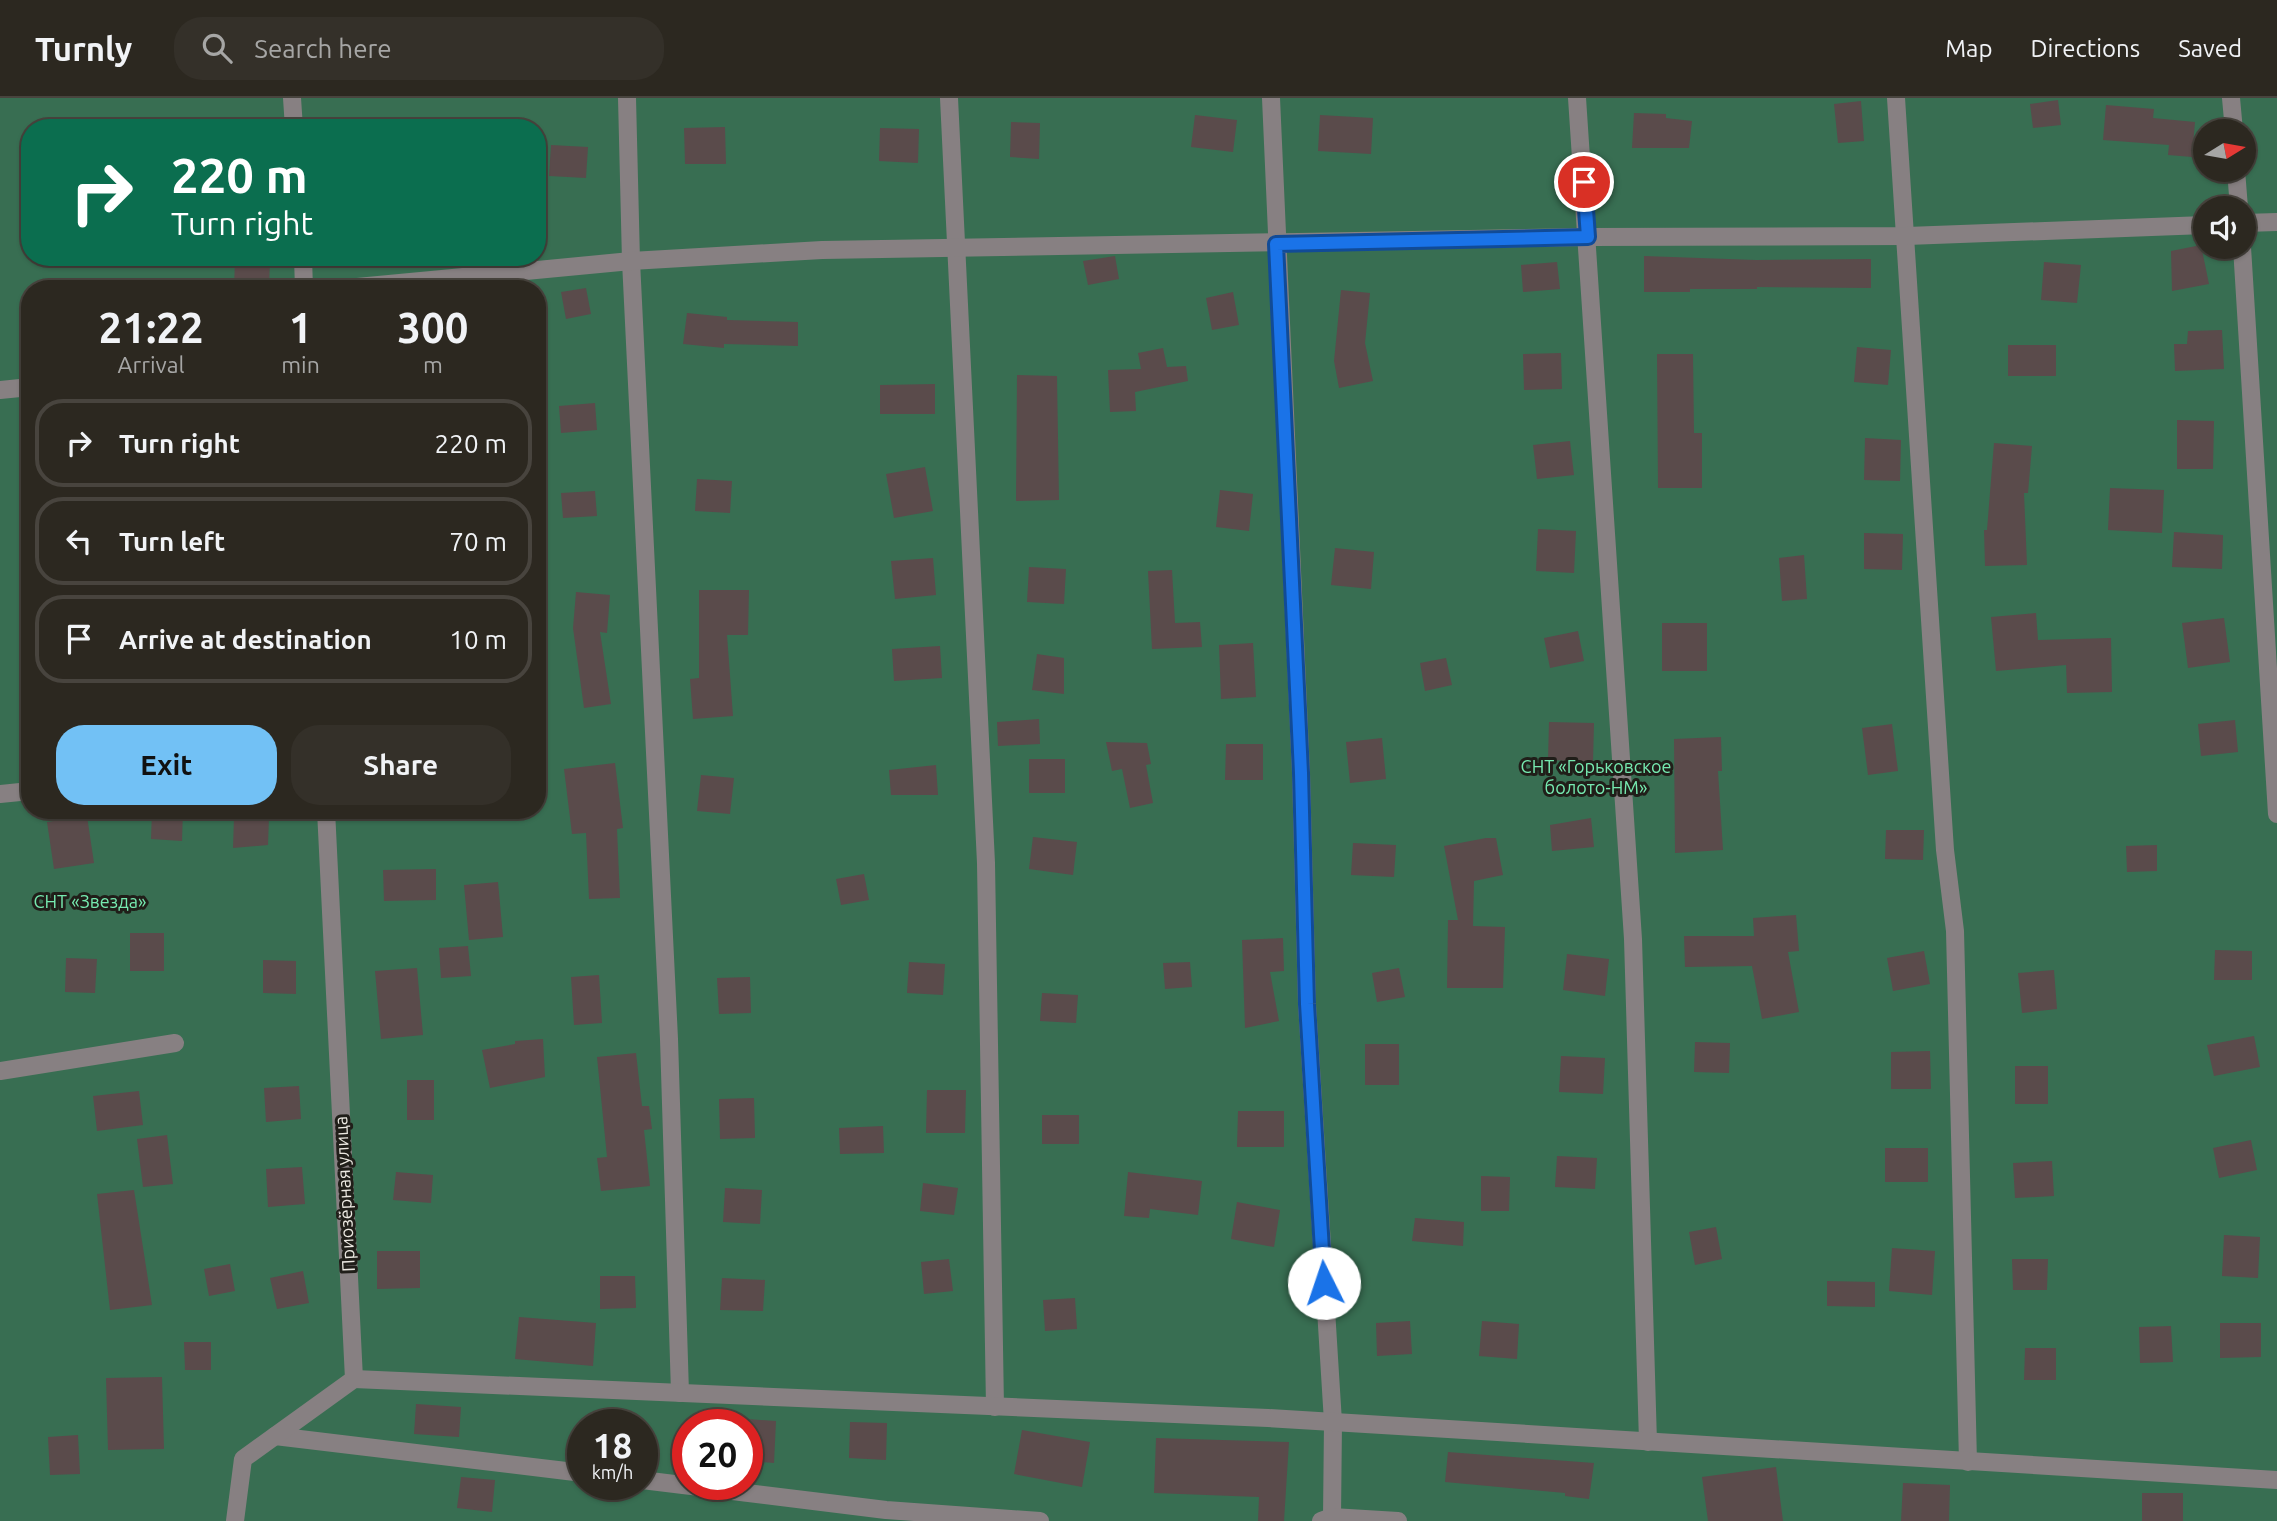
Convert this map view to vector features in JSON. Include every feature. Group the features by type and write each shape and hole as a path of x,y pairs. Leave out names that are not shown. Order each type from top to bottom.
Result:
{"street":[{"path":"292,98 293,119"},
{"path":"626,98 631,261 669,1039 680,1393"},
{"path":"949,98 986,863 995,1406"},
{"path":"1271,98 1301,773 1307,1004 1332,1422 1326,1519 1398,1521"},
{"path":"1577,98 1633,939 1648,1442"},
{"path":"1896,98 1945,850 1955,931 1968,1462"},
{"path":"2231,98 2233,119"},
{"path":"2256,223 2277,222"},
{"path":"431,280 631,261 822,250 1588,237 1907,236 2193,225"},
{"path":"2243,259 2277,814"},
{"path":"0,390 21,388"},
{"path":"0,794 21,792"},
{"name":"Приозёрная улица","path":"326,819 354,1379"},
{"path":"0,1070 175,1043"},
{"path":"235,1521 243,1460 354,1379 1332,1422 2277,1480"},
{"path":"275,1436 567,1471"},
{"path":"658,1482 886,1510 1040,1521"}],"green space":[{"name":"СНТ «Горьковское болото-НМ»","path":"0,98 2277,98 2277,1521 0,1521"}],"building":[{"path":"2058,100 2061,125 2033,128 2030,104"},
{"path":"1861,101 1864,141 1838,143 1834,104"},
{"path":"2106,105 2154,109 2153,118 2193,122 2192,157 2168,155 2169,145 2103,140"},
{"path":"1634,113 1666,114 1666,118 1692,121 1689,148 1632,148"},
{"path":"1195,115 1237,120 1233,152 1191,147"},
{"path":"1320,115 1373,118 1371,154 1318,151"},
{"path":"1011,122 1040,123 1039,159 1010,157"},
{"path":"725,127 726,164 685,164 684,128"},
{"path":"880,128 919,129 918,163 879,161"},
{"path":"551,145 588,147 586,178 549,176"},
{"path":"2193,247 2193,259 2204,259 2209,284 2172,291 2171,251"},
{"path":"1115,256 1119,279 1088,285 1083,261"},
{"path":"1644,256 1756,260 1871,259 1871,288 1757,287 1644,292"},
{"path":"1557,262 1560,289 1523,292 1521,265"},
{"path":"2044,262 2081,265 2077,303 2041,300"},
{"path":"235,266 270,266 269,280 234,280"},
{"path":"586,288 591,314 566,319 561,292"},
{"path":"1341,290 1370,293 1365,343 1373,381 1339,388 1334,361"},
{"path":"1233,292 1239,325 1212,330 1206,298"},
{"path":"687,313 727,317 727,320 798,322 798,346 724,344 724,348 683,344"},
{"path":"2222,330 2224,369 2175,371 2174,344 2187,344 2188,331"},
{"path":"2008,345 2056,345 2056,376 2008,376"},
{"path":"1857,347 1891,350 1888,385 1854,382"},
{"path":"1163,348 1167,367 1186,366 1188,381 1135,392 1136,411 1110,412 1108,370 1141,369 1138,353"},
{"path":"1561,353 1562,389 1524,390 1523,354"},
{"path":"1657,354 1693,354 1694,433 1702,433 1702,488 1658,488"},
{"path":"1017,375 1057,376 1059,500 1016,501"},
{"path":"935,384 935,414 880,414 880,385"},
{"path":"595,403 597,430 561,433 559,406"},
{"path":"2177,420 2214,421 2213,469 2177,469"},
{"path":"1865,438 1901,440 1900,481 1864,480"},
{"path":"1570,441 1574,475 1537,479 1533,445"},
{"path":"1994,443 2032,446 2028,493 2024,493 2027,565 1985,566 1984,530 1987,530"},
{"path":"925,467 933,511 894,518 886,474"},
{"path":"697,479 732,481 730,513 695,511"},
{"path":"2110,488 2164,490 2162,533 2108,530"},
{"path":"1220,490 1253,494 1249,531 1216,527"},
{"path":"595,491 597,516 563,518 561,493"},
{"path":"1538,529 1576,531 1574,573 1536,571"},
{"path":"2174,532 2223,535 2222,569 2172,567"},
{"path":"1864,533 1903,534 1902,570 1864,569"},
{"path":"1335,548 1374,552 1371,589 1331,585"},
{"path":"1804,555 1807,599 1782,601 1779,558"},
{"path":"933,558 936,595 895,599 891,561"},
{"path":"1029,567 1066,569 1064,604 1027,602"},
{"path":"1172,570 1175,623 1200,622 1202,647 1152,649 1148,571"},
{"path":"699,590 749,590 748,635 727,635 733,716 693,719 690,679 699,678"},
{"path":"576,592 610,595 607,633 600,632 611,704 584,708 573,628"},
{"path":"2036,613 2038,640 2111,638 2112,692 2067,693 2066,665 1996,671 1991,617"},
{"path":"2224,618 2230,662 2188,668 2182,623"},
{"path":"1662,623 1707,623 1707,671 1662,671"},
{"path":"1578,631 1584,661 1550,668 1544,638"},
{"path":"1253,643 1256,697 1221,699 1219,645"},
{"path":"940,646 942,678 894,681 892,649"},
{"path":"1037,654 1064,658 1064,694 1032,690"},
{"path":"1446,658 1452,685 1425,691 1420,663"},
{"path":"1039,719 1040,744 998,746 997,722"},
{"path":"2235,720 2238,752 2201,756 2198,724"},
{"path":"1549,722 1594,723 1593,762 1548,760"},
{"path":"1892,724 1898,771 1868,775 1862,728"},
{"path":"1721,737 1722,771 1718,771 1723,850 1675,853 1674,739"},
{"path":"1382,738 1386,779 1350,783 1346,742"},
{"path":"1106,742 1147,743 1151,764 1146,765 1153,803 1130,808 1122,769 1112,771"},
{"path":"1226,744 1263,744 1263,780 1225,780"},
{"path":"1029,759 1065,759 1065,793 1029,793"},
{"path":"615,763 623,828 617,829 620,898 589,899 586,833 572,834 564,769"},
{"path":"936,765 938,795 891,795 889,770"},
{"path":"701,775 734,778 730,814 697,811"},
{"path":"1591,818 1594,847 1552,851 1550,825"},
{"path":"87,819 94,863 54,869 47,822"},
{"path":"152,819 183,819 182,841 151,839"},
{"path":"234,819 269,819 268,845 233,848"},
{"path":"1886,830 1924,830 1923,860 1885,859"},
{"path":"1033,837 1077,842 1073,875 1029,869"},
{"path":"1496,838 1503,875 1474,881 1473,926 1505,927 1503,988 1447,988 1448,920 1458,920 1444,846"},
{"path":"1353,843 1396,845 1394,877 1351,875"},
{"path":"2157,845 2157,871 2127,872 2126,846"},
{"path":"436,869 436,900 384,901 383,870"},
{"path":"864,874 869,900 841,905 836,879"},
{"path":"498,882 503,937 469,940 464,885"},
{"path":"1796,915 1799,951 1788,952 1799,1012 1762,1019 1752,966 1685,967 1684,936 1754,936 1753,918"},
{"path":"130,933 164,933 164,971 130,971"},
{"path":"1283,938 1284,971 1270,972 1279,1021 1245,1028 1242,940"},
{"path":"468,946 471,976 441,978 439,948"},
{"path":"2215,950 2252,951 2252,980 2214,980"},
{"path":"1924,951 1930,984 1893,991 1887,958"},
{"path":"1567,954 1609,959 1605,996 1563,990"},
{"path":"66,958 97,959 95,993 65,992"},
{"path":"263,960 296,961 296,994 263,993"},
{"path":"909,962 945,964 943,995 907,993"},
{"path":"1190,962 1192,987 1165,989 1163,963"},
{"path":"417,968 423,1035 381,1039 375,971"},
{"path":"1399,968 1405,997 1377,1002 1372,973"},
{"path":"2054,970 2057,1009 2022,1013 2018,973"},
{"path":"599,975 602,1023 574,1025 571,977"},
{"path":"750,977 751,1013 719,1014 717,978"},
{"path":"1042,993 1078,995 1076,1023 1040,1021"},
{"path":"2254,1036 2260,1067 2214,1076 2207,1045"},
{"path":"543,1039 545,1077 490,1088 482,1050 515,1044 515,1041"},
{"path":"1695,1042 1730,1043 1729,1073 1694,1072"},
{"path":"1365,1044 1399,1044 1399,1085 1365,1085"},
{"path":"1930,1051 1931,1089 1891,1089 1891,1052"},
{"path":"636,1053 642,1106 649,1106 652,1129 644,1130 650,1186 601,1191 597,1158 607,1157 597,1057"},
{"path":"1561,1056 1605,1058 1603,1094 1559,1092"},
{"path":"2015,1066 2048,1066 2048,1104 2015,1104"},
{"path":"407,1080 434,1080 434,1120 407,1120"},
{"path":"299,1086 301,1119 266,1122 264,1088"},
{"path":"927,1090 966,1090 965,1133 926,1133"},
{"path":"139,1091 143,1125 97,1131 93,1096"},
{"path":"754,1098 755,1138 720,1139 719,1099"},
{"path":"1238,1111 1284,1111 1284,1147 1237,1147"},
{"path":"1042,1115 1079,1115 1079,1144 1042,1144"},
{"path":"883,1126 884,1153 840,1154 839,1128"},
{"path":"167,1135 173,1184 143,1187 137,1139"},
{"path":"2251,1140 2257,1170 2219,1178 2213,1148"},
{"path":"1885,1148 1928,1148 1928,1182 1885,1182"},
{"path":"1557,1156 1597,1158 1595,1189 1555,1187"},
{"path":"2052,1161 2054,1196 2015,1198 2013,1163"},
{"path":"302,1167 305,1204 268,1207 266,1169"},
{"path":"396,1172 433,1175 431,1203 393,1200"},
{"path":"1128,1172 1202,1181 1198,1215 1150,1209 1149,1218 1124,1216"},
{"path":"1481,1176 1510,1177 1509,1211 1481,1211"},
{"path":"923,1183 958,1188 954,1215 920,1211"},
{"path":"725,1188 762,1190 760,1224 723,1222"},
{"path":"134,1190 152,1305 110,1310 97,1194"},
{"path":"1237,1202 1280,1210 1274,1247 1231,1239"},
{"path":"1415,1218 1464,1222 1463,1246 1412,1241"},
{"path":"1716,1227 1722,1259 1695,1265 1689,1232"},
{"path":"2224,1235 2260,1237 2258,1278 2222,1276"},
{"path":"1892,1248 1935,1251 1932,1295 1889,1291"},
{"path":"377,1251 420,1251 420,1288 377,1289"},
{"path":"949,1259 953,1291 924,1294 921,1262"},
{"path":"2012,1259 2048,1259 2047,1290 2013,1290"},
{"path":"230,1264 235,1291 209,1296 204,1269"},
{"path":"303,1271 309,1303 277,1309 270,1278"},
{"path":"600,1276 635,1276 636,1308 600,1309"},
{"path":"722,1278 765,1280 763,1311 720,1310"},
{"path":"1827,1281 1875,1282 1875,1307 1827,1306"},
{"path":"1075,1298 1077,1329 1045,1331 1043,1300"},
{"path":"519,1317 596,1323 593,1366 515,1359"},
{"path":"1410,1321 1412,1354 1377,1356 1376,1323"},
{"path":"1482,1321 1519,1324 1517,1359 1479,1356"},
{"path":"2220,1323 2261,1323 2261,1357 2220,1358"},
{"path":"2171,1326 2173,1362 2140,1363 2139,1327"},
{"path":"184,1342 211,1342 211,1370 185,1370"},
{"path":"2025,1348 2056,1348 2056,1380 2024,1380"},
{"path":"162,1377 164,1449 108,1450 106,1378"},
{"path":"416,1404 461,1407 459,1437 414,1434"},
{"path":"763,1420 776,1421 774,1463 763,1462"},
{"path":"850,1422 887,1423 886,1460 849,1458"},
{"path":"1022,1430 1090,1442 1082,1487 1014,1474"},
{"path":"78,1435 80,1474 50,1475 48,1437"},
{"path":"1156,1438 1289,1442 1284,1521 1258,1521 1259,1497 1154,1493"},
{"path":"1448,1452 1594,1463 1589,1499 1565,1496 1565,1493 1445,1482"},
{"path":"1776,1467 1783,1521 1708,1521 1702,1477"},
{"path":"461,1477 495,1480 492,1512 457,1508"},
{"path":"1903,1483 1950,1485 1949,1521 1901,1521"},
{"path":"2142,1493 2183,1493 2183,1521 2142,1521"}],"route":[{"path":"1324,1283 1307,1004 1301,773 1276,244 1588,237 1584,182"}],"park label":[{"name":"СНТ «Звезда»","path":"90,902"}]}
